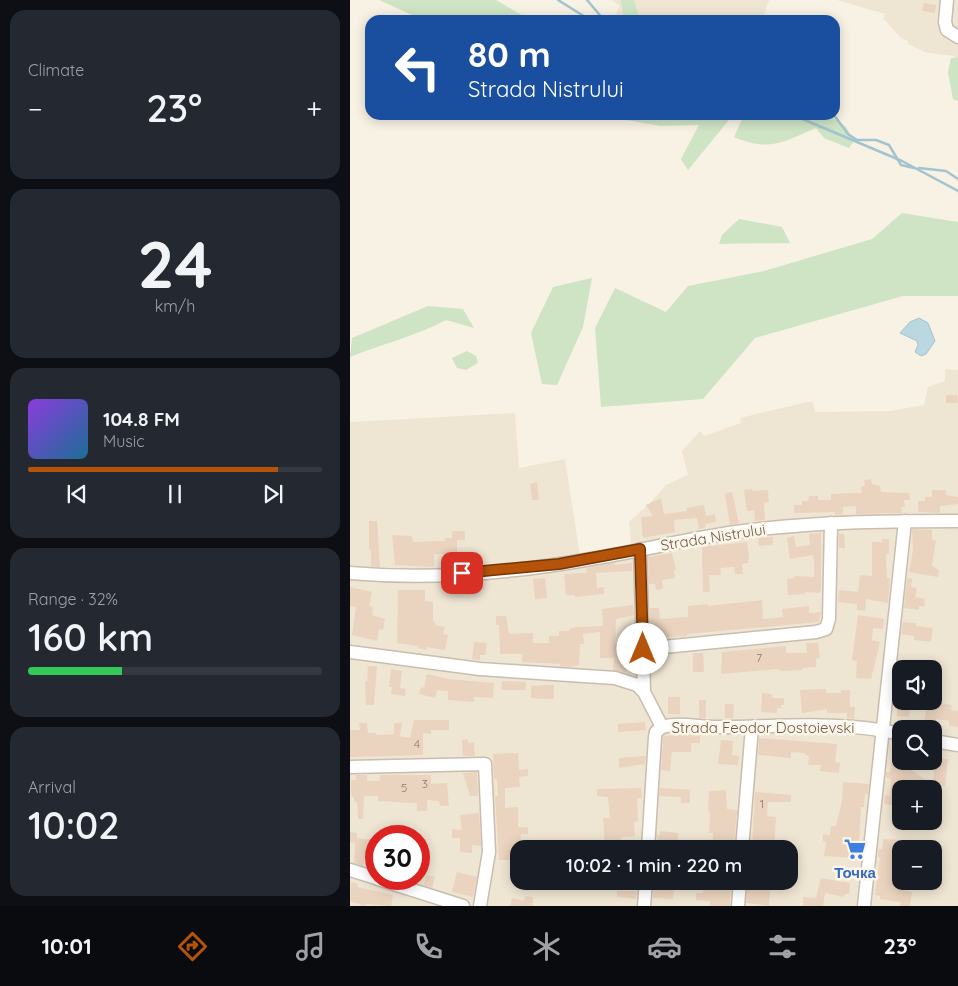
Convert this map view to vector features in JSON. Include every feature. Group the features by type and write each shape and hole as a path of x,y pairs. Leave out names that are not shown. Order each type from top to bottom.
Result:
{"street":[{"path":"947,0 945,22 947,30 958,37"},
{"path":"864,906 881,729 905,521"},
{"name":"Strada Nistrului","path":"350,573 378,575 479,572 559,564 736,532 831,523 958,521"},
{"path":"643,649 733,642 816,632 826,629 829,619 831,523"},
{"path":"640,549 644,692"},
{"path":"350,652 480,670 615,678 637,685 644,692"},
{"name":"Strada Feodor Dostoievski","path":"644,692 662,727 675,725 825,726 881,729 892,732"},
{"path":"648,840 654,737 656,732 662,727"},
{"path":"743,840 752,727"},
{"path":"942,743 958,746"},
{"path":"350,767 485,764 489,852 480,906"},
{"path":"350,870 365,874"},
{"path":"414,890 464,906"},
{"path":"644,906 645,890"},
{"path":"738,906 739,890"}],"shaded area":[{"path":"612,0 769,0 764,15 629,15 627,12 626,15 615,15 620,6"},
{"path":"837,0 958,0 958,102 954,96 954,56 927,53 908,44 908,41 902,39 883,18 885,14"},
{"path":"945,369 958,370 958,906 350,906 350,422 515,413 519,468 565,459 580,556 631,545 629,522 666,485 688,475 682,451 700,431 704,436 741,423 740,418 807,402 813,402 815,412 889,411 924,405 928,387 945,381"}],"green space":[{"path":"379,0 496,0 522,15 412,15"},
{"path":"621,0 634,0 638,15 623,15"},
{"path":"951,58 958,58 958,101 953,99 948,72"},
{"path":"627,120 729,120 688,170 681,159 699,125 660,126"},
{"path":"742,120 836,120 846,127 854,141 849,148 824,138 816,128 785,141 767,144 757,144 734,137"},
{"path":"902,213 958,222 958,296 903,296 755,338 703,399 601,407 595,328 615,288 666,312 688,286 764,271 872,239"},
{"path":"739,219 782,227 790,243 719,244 722,235"},
{"path":"592,278 583,327 557,385 542,384 531,333 553,287"},
{"path":"428,306 463,309 474,328 446,320 423,331 350,357 352,338"},
{"path":"467,351 476,356 478,363 466,370 457,368 452,358"}],"water":[{"path":"919,318 928,323 935,341 926,354 921,356 915,352 918,345 917,341 900,333 910,322"}],"building":[{"path":"924,3 936,5 935,13 922,11"},
{"path":"946,395 957,395 958,403 946,403"},
{"path":"871,479 872,484 880,486 881,492 909,493 910,500 904,500 905,507 901,507 902,513 856,514 856,506 843,507 843,514 835,515 835,512 794,513 794,505 802,505 802,501 808,501 809,496 818,496 818,500 831,500 831,494 862,493 861,486 865,486 864,480"},
{"path":"537,482 539,500 532,500 530,484"},
{"path":"752,489 752,491 768,490 769,502 764,503 765,520 755,521 754,510 747,511 744,490"},
{"path":"932,490 946,490 946,495 958,497 958,504 940,506 940,513 918,512 918,501 925,501 925,497 932,497"},
{"path":"732,492 739,523 730,525 725,494"},
{"path":"661,498 664,514 687,511 686,508 704,505 706,516 715,514 716,522 705,524 706,527 699,529 697,518 674,520 675,532 643,538 641,517 653,516 646,505"},
{"path":"369,521 377,521 380,567 371,566"},
{"path":"912,529 932,530 932,540 936,540 932,566 939,570 938,577 909,572 913,550"},
{"path":"452,531 465,531 465,540 457,540 457,554 434,554 434,567 395,565 392,535 412,536 413,542 445,541 445,538 452,538"},
{"path":"821,533 821,590 819,593 805,592 805,594 788,595 787,579 795,578 794,576 814,577 814,561 813,555 790,559 787,538 794,536 796,547 810,545 809,534"},
{"path":"839,534 844,534 845,548 839,548"},
{"path":"773,537 773,545 759,546 758,538"},
{"path":"882,539 889,539 889,554 886,554 887,578 890,578 888,603 866,599 865,611 857,610 857,604 838,602 839,590 858,592 860,575 872,576 872,542 882,542"},
{"path":"747,542 749,556 748,563 742,564 743,574 735,574 734,567 720,568 721,575 709,575 710,592 703,592 702,547"},
{"path":"672,553 676,570 674,570 675,578 662,580 663,589 656,590 655,584 649,584 648,557"},
{"path":"614,563 614,565 632,563 632,571 596,573 597,588 604,587 604,594 575,597 575,595 566,595 564,574 587,573 586,568"},
{"path":"545,578 547,598 535,599 533,579"},
{"path":"907,578 912,579 911,587 917,588 915,597 925,599 924,607 919,606 919,610 904,608"},
{"path":"350,587 372,592 369,606 373,607 372,615 385,619 383,630 379,629 377,641 352,635 356,607 350,606"},
{"path":"398,590 425,590 425,601 433,602 433,622 435,622 435,625 445,627 443,634 448,635 445,650 427,647 426,650 418,648 418,646 397,643"},
{"path":"762,600 763,619 783,617 782,609 809,606 809,613 821,612 819,622 651,638 650,608 659,608 660,619 688,617 688,606 708,604 708,606"},
{"path":"633,605 634,615 616,619 615,644 620,644 620,652 630,652 631,660 627,660 626,673 613,670 614,658 600,658 600,632 583,634 584,644 580,644 579,665 569,667 560,666 560,664 522,662 522,654 500,654 499,625 496,625 496,616 506,616 509,634 533,633 533,643 549,643 549,636 559,636 559,631 569,631 569,629 576,627 603,626 602,609"},
{"path":"858,615 884,619 883,629 873,628 872,640 880,642 871,679 856,678 857,661 852,660"},
{"path":"903,622 916,623 916,626 933,628 931,642 914,640 914,636 901,634"},
{"path":"474,642 487,643 485,655 480,655 480,660 472,659"},
{"path":"806,643 818,643 820,658 816,659 816,667 802,668 802,670 780,671 779,669 721,674 722,652 786,646 786,653 807,653"},
{"path":"693,653 703,653 704,672 693,672"},
{"path":"663,656 665,664 651,666 651,658"},
{"path":"368,666 377,666 374,705 366,705 365,681 367,681"},
{"path":"391,669 402,671 400,688 406,689 405,696 391,694 392,687 389,687"},
{"path":"427,674 448,679 494,683 493,698 474,697 474,702 448,700 448,691 437,690 435,698 419,694 421,687 424,688"},
{"path":"502,681 526,682 526,690 501,690"},
{"path":"554,685 554,699 531,698 531,686"},
{"path":"826,689 826,693 841,693 841,690 850,690 850,707 855,707 854,719 847,718 847,713 827,713 827,709 802,713 800,690"},
{"path":"762,693 771,694 773,698 784,698 784,705 781,705 781,708 777,708 777,713 761,712"},
{"path":"668,697 680,697 680,714 668,714"},
{"path":"699,700 706,700 706,718 699,718"},
{"path":"942,703 952,705 951,710 958,711 958,727 949,726 949,721 924,720 926,710 942,710"},
{"path":"725,704 734,704 733,718 725,718"},
{"path":"897,710 910,710 909,717 897,716"},
{"path":"414,720 449,720 449,730 431,730 431,734 423,733 423,755 350,757 350,730 360,730 359,723 367,723 368,733 376,733 376,735 394,734 394,723 402,723 400,736 410,738"},
{"path":"645,722 646,730 618,732 618,724"},
{"path":"700,735 700,743 691,743 691,752 672,752 670,771 661,770 663,736"},
{"path":"759,738 837,744 835,762 840,763 839,773 820,771 821,765 808,765 809,756 805,755 805,753 791,752 791,758 758,755"},
{"path":"468,739 468,743 474,742 475,756 463,756 462,740"},
{"path":"721,740 733,741 732,755 739,756 738,765 718,764"},
{"path":"518,753 519,770 528,769 528,776 519,777 520,787 505,788 505,808 518,807 518,827 528,827 528,834 521,834 521,840 510,840 510,860 499,860 495,796 498,796 497,779 494,779 493,754"},
{"path":"646,756 645,764 619,768 619,758"},
{"path":"892,759 892,770 913,770 926,780 892,780 892,805 884,804 885,795 890,796 891,779 886,778 886,772 890,772"},
{"path":"942,759 948,759 945,786 942,786 942,780 933,780 934,770 942,770"},
{"path":"477,772 478,796 470,796 463,773"},
{"path":"356,775 367,775 367,781 380,781 380,775 431,775 431,784 447,783 449,806 440,806 439,801 427,800 427,811 417,811 417,803 378,801 378,796 364,796 363,819 358,819 357,802 354,802 351,790 351,780 356,780"},
{"path":"843,782 869,784 868,794 865,794 864,807 861,807 859,844 862,844 861,852 855,851 854,858 824,856 826,842 823,841 823,834 830,835 831,826 836,826 842,801"},
{"path":"641,788 642,798 637,798 638,821 634,822 635,836 621,837 621,840 605,840 603,818 610,818 608,797 597,796 597,789"},
{"path":"660,788 690,790 690,803 681,803 681,797 659,796"},
{"path":"726,790 727,809 737,810 734,840 713,840 713,833 709,833 709,791"},
{"path":"755,792 791,795 791,802 768,802 767,816 776,817 775,840 752,840"},
{"path":"479,813 481,846 472,845 472,853 460,852 460,838 452,838 452,829 462,830 460,815"},
{"path":"660,831 678,833 678,840 658,840 657,835 660,835"},
{"path":"350,832 357,833 357,838 365,839 363,866 354,863 355,843 350,842"},
{"path":"883,839 897,840 892,840 892,890 912,892 910,906 900,906 901,902 880,899 880,896 875,895 880,857 878,857 879,849 882,849"},
{"path":"457,872 477,877 473,897 452,892"},
{"path":"430,876 435,877 432,888 430,887"},
{"path":"821,878 850,883 849,894 845,894 844,897 825,893 823,906 803,906 803,897 816,898"},
{"path":"351,882 358,884 357,887 365,890 393,895 391,906 366,904 365,906 350,901"},
{"path":"654,890 674,890 673,899 653,898"},
{"path":"703,890 731,890 730,906 710,906 710,901 696,900 696,893 703,893"},
{"path":"747,890 770,890 769,906 746,903"},
{"path":"617,891 637,891 636,899 617,897"},
{"path":"525,896 533,897 533,906 510,906 512,898 524,901"}],"waterway":[{"path":"558,0 582,15"},
{"path":"587,0 600,15"},
{"path":"805,120 902,161 958,191"},
{"path":"838,120 848,134 857,140 876,140 889,145 901,165 914,168"},
{"path":"919,168 946,171 958,179"}],"place":[{"name":"Точка","path":"855,849"}],"route":[{"path":"462,573 559,564 640,549 643,649"}]}
